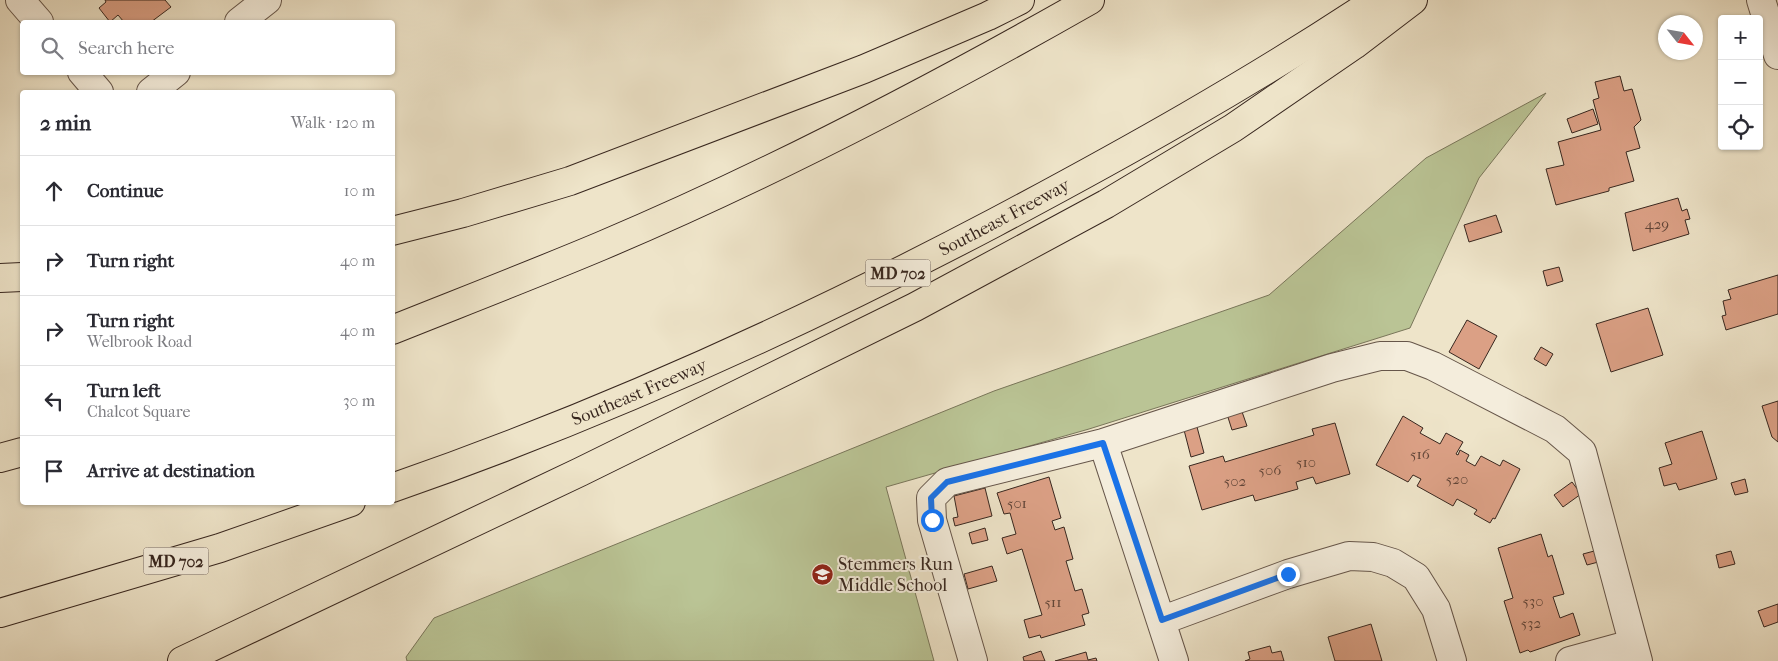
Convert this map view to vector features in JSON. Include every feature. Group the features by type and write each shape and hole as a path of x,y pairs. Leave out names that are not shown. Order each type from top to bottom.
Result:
{"highway":[{"path":"395,230 464,213 570,181 864,69 988,16 1020,0"},
{"path":"395,329 602,246 818,146 1008,47 1090,0"},
{"name":"Southeast Freeway","path":"395,487 443,470 676,378 896,274 1087,174 1213,101 1376,0"},
{"path":"182,661 580,472 924,302 1106,204 1233,128 1354,45 1413,0"},
{"path":"0,278 20,277"},
{"path":"0,458 20,453"},
{"name":"MD 702","path":"0,613 220,548 342,505"}],"street":[{"path":"20,0 37,20"},
{"path":"1761,0 1778,55"},
{"path":"241,20 262,2"},
{"path":"85,75 97,90"},
{"path":"154,90 172,75"},
{"path":"973,661 932,520 931,498 947,482 1103,443 1332,368 1380,356 1407,356 1433,366 1555,429 1582,452 1635,652 1570,661"},
{"path":"1103,443 1174,661"},
{"path":"1162,620 1288,574 1349,556 1373,557 1393,563 1416,578 1436,609 1452,661"}],"green space":[{"path":"1546,93 1479,178 1410,328 1089,429 886,487 934,661 407,661 406,657 434,618 994,391 1269,295 1426,158"}],"building":[{"path":"105,0 165,0 171,7 154,20 122,20 118,15 112,20 108,20 99,8 106,2"},
{"path":"1620,76 1624,91 1632,89 1641,120 1634,127 1640,148 1626,152 1634,181 1609,188 1609,191 1556,205 1546,169 1564,165 1558,142 1601,130 1593,100 1599,98 1595,82"},
{"path":"1593,109 1598,124 1572,133 1567,119"},
{"path":"1678,198 1682,211 1687,209 1690,219 1685,220 1689,234 1633,251 1625,213"},
{"path":"1496,215 1502,232 1469,242 1464,225"},
{"path":"1559,267 1563,281 1547,286 1543,271"},
{"path":"1778,275 1778,314 1726,330 1722,316 1726,315 1723,301 1731,299 1728,290"},
{"path":"1648,308 1663,355 1611,372 1596,324"},
{"path":"1467,320 1497,336 1479,369 1449,352"},
{"path":"1541,347 1553,354 1546,366 1534,359"},
{"path":"1778,401 1778,442 1772,437 1762,406"},
{"path":"1240,406 1247,426 1232,430 1226,411"},
{"path":"1403,416 1423,428 1420,433 1440,444 1446,433 1463,442 1456,454 1458,455 1460,450 1469,455 1466,461 1475,466 1481,456 1500,466 1503,460 1520,469 1495,519 1493,518 1490,523 1474,514 1477,510 1457,499 1453,506 1417,486 1421,479 1413,475 1408,482 1376,465"},
{"path":"1335,423 1350,474 1316,484 1313,477 1296,482 1298,489 1255,501 1253,495 1202,510 1189,466 1223,456 1225,462 1314,435 1312,429"},
{"path":"1197,427 1204,453 1191,457 1184,430"},
{"path":"1702,431 1717,479 1679,490 1676,483 1664,486 1659,468 1672,464 1665,443"},
{"path":"1049,477 1061,518 1052,521 1055,530 1064,527 1073,559 1066,561 1075,591 1082,589 1089,613 1082,615 1085,625 1041,638 1040,635 1029,638 1024,620 1042,615 1022,549 1007,554 1002,538 1016,534 1010,513 1004,514 997,493"},
{"path":"1745,479 1748,492 1735,495 1731,483"},
{"path":"1572,482 1581,494 1563,507 1554,495"},
{"path":"985,488 992,516 955,526 953,518 958,517 954,496"},
{"path":"985,528 988,540 972,544 969,533"},
{"path":"1541,534 1548,557 1552,555 1564,594 1553,597 1560,618 1573,613 1580,635 1530,652 1528,650 1520,653 1504,601 1513,598 1498,548"},
{"path":"1598,550 1602,561 1587,565 1583,554"},
{"path":"1731,551 1735,564 1719,568 1716,555"},
{"path":"992,566 997,581 968,589 964,574"},
{"path":"1778,604 1778,622 1764,627 1758,611"},
{"path":"1371,624 1382,661 1335,661 1328,637"},
{"path":"1270,646 1272,653 1281,651 1284,661 1245,661 1250,659 1248,652"},
{"path":"1041,651 1045,661 1024,661 1023,657"},
{"path":"1086,652 1088,660 1096,658 1097,661 1055,661"}],"place":[{"name":"Stemmers Run Middle School","path":"822,574"}],"route":[{"path":"932,520 931,498 947,482 1103,443 1162,620 1288,574"}]}
